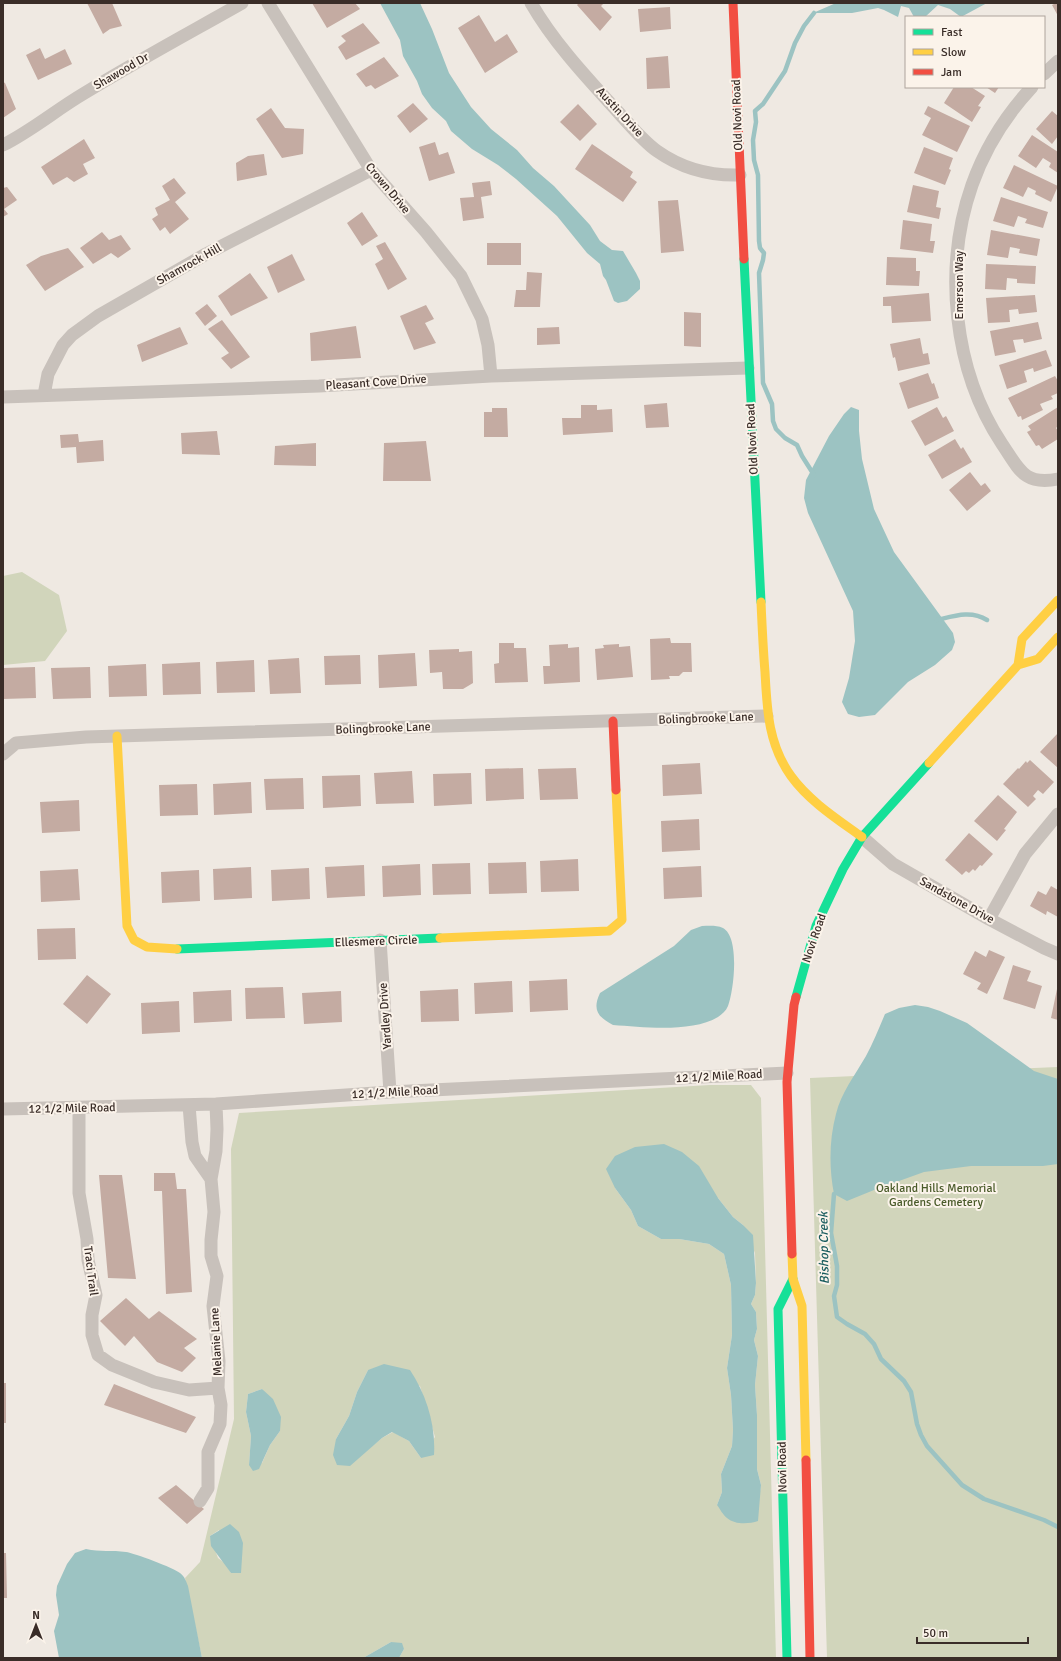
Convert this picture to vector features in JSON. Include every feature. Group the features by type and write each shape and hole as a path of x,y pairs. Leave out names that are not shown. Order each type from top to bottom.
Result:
{"street":[{"name":"Shawood Dr","path":"3,145 15,139 68,102 124,68 242,3"},
{"name":"Crown Drive","path":"268,3 371,170 426,232 461,276 482,319 488,345 491,376"},
{"name":"Austin Drive","path":"531,3 543,24 630,124 656,150 687,168 724,176 740,175"},
{"name":"Old Novi Road","path":"733,3 748,368 767,716 776,750 786,769 796,781 830,814 862,837"},
{"path":"1045,73 1058,61"},
{"name":"Emerson Way","path":"1031,88 1007,118 993,139 972,185 959,241 956,296 961,337 971,381 991,428 1020,472 1040,481 1058,479"},
{"name":"Shamrock Hill","path":"44,395 48,374 63,345 72,335 98,316 206,254 371,170"},
{"name":"Pleasant Cove Drive","path":"3,397 319,386 394,380 491,376 748,368"},
{"path":"1018,665 1022,639 1058,600"},
{"name":"Novi Road","path":"810,1658 802,1306 793,1279 787,1073 794,1005 816,926 843,868 862,837 1018,665 1038,658 1058,636"},
{"name":"Bolingbrooke Lane","path":"3,754 16,742 117,736 767,716"},
{"name":"Ellesmere Circle","path":"117,736 127,926 134,940 147,947 167,949 609,931 622,920 613,721"},
{"path":"989,919 1026,854 1058,814"},
{"name":"Sandstone Drive","path":"862,837 893,864 989,919 1058,954"},
{"name":"Yardley Drive","path":"380,940 390,1092"},
{"name":"12 1/2 Mile Road","path":"3,1109 216,1104 390,1092 787,1073"},
{"name":"Melanie Lane","path":"200,1501 208,1488 208,1452 220,1424 221,1405 218,1388 219,1360 213,1306 217,1276 211,1256 214,1212 211,1179 216,1151 216,1104"},
{"name":"Melanie Lane","path":"189,1105 192,1142 195,1156 211,1179"},
{"name":"Traci Trail","path":"79,1108 79,1193 87,1239 88,1260 96,1294 92,1315 92,1335 98,1355 112,1365 154,1382 189,1390 218,1388"},
{"name":"Novi Road","path":"787,1658 778,1309 793,1279"}],"green space":[{"path":"22,572 59,595 67,631 45,661 3,665 3,576"},
{"name":"Oakland Hills Memorial Gardens Cemetery","path":"1058,1067 1058,1658 827,1658 810,1078"},
{"path":"710,1085 751,1085 761,1098 776,1658 399,1658 404,1649 391,1642 363,1658 202,1658 185,1578 200,1562 234,1419 231,1149 239,1113","holes":["615,1188 718,1198 733,1217 743,1225 755,1253 756,1283 755,1295 751,1304 756,1312 757,1329 754,1340 758,1356 755,1385 757,1415 757,1469 761,1485 759,1498 717,1505 722,1492 721,1474 732,1446 733,1430 731,1395 727,1368 732,1335 731,1285 724,1254 709,1244 679,1239 661,1239 638,1226 631,1210","368,1370 420,1386 435,1437 421,1458 409,1441 393,1432 382,1438 366,1451 336,1439 349,1416 357,1392","262,1389 280,1431 270,1445 262,1463 249,1465 251,1436 246,1412 248,1394","219,1530 231,1573 226,1564 218,1558 210,1536"]}],"water":[{"path":"380,3 420,3 449,73 471,107 491,129 517,150 533,168 554,186 590,225 600,241 612,250 623,251 640,281 640,289 627,301 618,303 614,301 603,276 600,264 587,253 557,216 516,179 498,165 472,149 451,131 446,121 432,108 422,94 417,81 403,56 400,40"},
{"path":"836,3 987,3 963,16 960,16 950,9 938,5 926,16 913,16 909,8 901,6 898,17 878,8 852,13 813,13"},
{"path":"851,407 859,410 859,431 862,459 874,509 894,552 953,633 955,642 952,650 935,665 908,682 875,715 859,717 848,714 842,702 849,678 855,641 853,611 808,513 804,498 806,480 829,436 844,414"},
{"path":"702,926 715,926 723,928 728,933 732,942 734,952 734,977 728,1006 722,1014 707,1022 667,1028 613,1025 600,1016 597,1004 600,993 674,946 691,930"},
{"path":"915,1005 940,1011 967,1023 1034,1071 1058,1079 1058,1164 1043,1166 971,1166 924,1172 847,1201 834,1194 831,1174 831,1144 838,1106 841,1099 869,1051 885,1014 899,1008"},
{"path":"664,1144 682,1152 699,1166 718,1198 733,1217 753,1235 756,1283 755,1295 751,1304 756,1312 757,1329 754,1340 758,1356 755,1385 757,1415 757,1469 761,1485 758,1521 754,1522 734,1522 724,1515 717,1505 722,1492 721,1474 732,1446 733,1430 731,1395 727,1368 732,1335 731,1285 724,1254 709,1244 679,1239 661,1239 638,1226 631,1210 615,1188 606,1169 615,1156 635,1147"},
{"path":"384,1364 410,1370 416,1379 432,1421 434,1455 421,1458 409,1441 392,1432 382,1438 350,1466 337,1465 333,1455 336,1439 349,1416 357,1392 368,1370"},
{"path":"262,1389 273,1399 281,1417 280,1431 270,1445 259,1469 253,1471 249,1465 251,1436 246,1412 248,1394"},
{"path":"230,1524 239,1532 243,1543 241,1573 231,1573 211,1546 210,1536"},
{"path":"86,1549 130,1553 162,1564 182,1575 188,1586 202,1658 59,1658 54,1631 59,1615 56,1595 57,1586 67,1564 75,1553"},
{"path":"391,1642 402,1643 404,1649 399,1658 363,1658"}],"building":[{"path":"87,3 112,3 122,26 110,29 103,34"},
{"path":"312,3 355,3 360,9 327,28"},
{"path":"579,3 604,3 601,6 612,17 600,31 577,5"},
{"path":"1058,3 1058,16 1052,5"},
{"path":"670,7 671,29 640,32 638,9"},
{"path":"479,15 495,42 507,34 518,52 485,73 458,28"},
{"path":"363,23 380,43 346,60 338,47 346,41 341,36"},
{"path":"40,48 45,59 65,49 72,64 38,80 26,55"},
{"path":"668,56 670,88 647,89 646,58"},
{"path":"384,57 399,76 375,89 371,85 366,87 356,74"},
{"path":"3,82 5,83 16,109 3,118"},
{"path":"953,88 973,88 985,96 978,106 981,107 972,122 944,103"},
{"path":"988,88 998,88 995,93"},
{"path":"413,103 428,119 410,133 397,116"},
{"path":"578,104 597,124 580,141 560,122"},
{"path":"928,106 970,126 957,152 922,135 931,118 924,114"},
{"path":"271,108 285,128 304,129 303,154 282,158 256,119"},
{"path":"1052,111 1058,116 1058,136 1052,144 1036,129"},
{"path":"1032,135 1058,152 1058,173 1049,167 1051,163 1043,158 1036,168 1018,156"},
{"path":"84,139 95,158 83,164 88,174 74,182 67,177 53,185 41,167"},
{"path":"435,142 439,155 448,152 455,173 429,181 419,147"},
{"path":"592,144 633,172 630,177 637,182 623,202 575,169"},
{"path":"924,147 953,158 949,169 951,170 945,185 914,173"},
{"path":"264,154 267,175 237,181 236,163 248,156"},
{"path":"1014,165 1058,186 1051,202 1035,194 1036,191 1028,187 1023,197 1003,188"},
{"path":"174,178 186,193 175,202 189,219 170,234 165,227 160,231 152,219 158,215 155,208 170,200 162,186"},
{"path":"490,181 492,195 481,197 484,218 463,221 460,198 474,197 472,183"},
{"path":"913,185 939,191 936,207 941,208 939,219 907,212"},
{"path":"7,187 17,200 4,209 8,214 3,217 3,188"},
{"path":"1001,197 1048,212 1043,228 1025,223 1027,219 1018,216 1014,227 993,221"},
{"path":"678,200 684,251 661,253 658,201"},
{"path":"362,212 378,236 362,246 347,223"},
{"path":"903,220 932,224 930,241 935,241 933,253 900,249"},
{"path":"991,230 1040,239 1037,256 1019,253 1020,249 1010,247 1008,258 987,255"},
{"path":"102,232 109,240 121,235 131,249 118,258 111,253 93,264 80,248"},
{"path":"385,242 407,279 388,290 375,264 383,259 376,246"},
{"path":"487,243 521,243 521,265 487,265"},
{"path":"68,248 84,267 45,291 26,265 41,256"},
{"path":"292,254 305,280 278,293 267,267"},
{"path":"887,257 916,258 916,271 920,271 919,286 886,285"},
{"path":"986,264 1036,266 1035,284 1017,283 1017,279 1007,278 1006,290 985,289"},
{"path":"527,272 542,273 540,307 514,307 516,290 526,290"},
{"path":"250,273 268,298 231,316 218,296"},
{"path":"929,293 931,321 892,323 891,306 883,306 883,297"},
{"path":"1035,295 1037,312 1019,314 1018,309 1009,310 1010,322 988,323 986,298"},
{"path":"207,304 217,316 205,326 195,313"},
{"path":"426,305 434,319 425,323 436,343 414,350 400,316"},
{"path":"684,312 701,313 701,347 684,346"},
{"path":"222,320 250,357 231,369 221,358 229,353 208,329"},
{"path":"1038,322 1042,339 1024,343 1023,339 1013,340 1016,352 995,356 990,331"},
{"path":"356,326 361,358 311,361 310,333"},
{"path":"180,327 188,344 142,362 137,345"},
{"path":"559,327 560,344 537,345 537,328"},
{"path":"920,338 923,354 928,353 930,364 898,371 890,344"},
{"path":"1046,350 1052,366 1034,372 1033,368 1024,371 1027,382 1007,389 999,365"},
{"path":"928,373 932,384 934,383 939,398 908,409 899,383"},
{"path":"1055,376 1058,381 1058,393 1051,396 1053,399 1040,404 1043,410 1022,420 1021,416 1018,417 1008,398"},
{"path":"667,403 669,427 646,428 644,405"},
{"path":"581,405 597,405 597,410 612,409 613,432 563,435 562,418 581,418"},
{"path":"937,407 943,418 946,416 954,431 925,446 911,421"},
{"path":"1058,407 1058,426 1056,428 1058,431 1058,439 1042,449 1039,445 1036,446 1027,432 1031,430 1028,426"},
{"path":"492,408 507,408 508,437 484,437 484,412 492,412"},
{"path":"217,431 220,455 182,454 181,433"},
{"path":"78,434 79,442 103,440 104,461 77,463 76,447 61,448 60,435"},
{"path":"955,439 961,449 963,447 972,462 942,479 928,455"},
{"path":"426,441 431,481 383,481 384,443"},
{"path":"316,443 316,466 274,465 275,446"},
{"path":"970,472 981,486 985,483 991,491 967,511 949,490"},
{"path":"670,638 671,643 691,643 692,672 683,672 679,676 669,676 670,679 651,680 650,639"},
{"path":"499,643 514,643 514,648 526,648 528,682 495,683 494,664 499,663"},
{"path":"568,644 568,648 579,647 580,682 544,684 543,666 550,666 549,645"},
{"path":"619,644 619,647 630,646 633,677 597,680 595,649 604,648 603,645"},
{"path":"459,649 459,652 472,651 473,683 463,689 443,689 442,672 430,673 429,650"},
{"path":"415,653 417,686 379,688 378,655"},
{"path":"360,655 361,684 325,685 324,656"},
{"path":"299,658 301,693 270,694 268,660"},
{"path":"254,660 255,692 217,693 216,662"},
{"path":"200,662 201,694 163,695 162,664"},
{"path":"146,664 147,696 109,697 108,666"},
{"path":"35,667 36,698 3,699 3,668"},
{"path":"90,667 91,698 53,699 51,668"},
{"path":"1058,733 1058,768 1040,752"},
{"path":"1030,760 1054,782 1043,794 1038,790 1033,796 1036,799 1028,807 1003,784 1018,768 1019,769 1026,761 1027,763"},
{"path":"700,763 702,794 663,796 662,765"},
{"path":"523,768 524,799 486,801 485,769"},
{"path":"576,768 578,799 540,800 538,769"},
{"path":"412,771 414,803 376,804 374,773"},
{"path":"471,773 472,804 434,806 433,774"},
{"path":"360,775 361,806 323,808 322,776"},
{"path":"303,778 304,809 266,810 264,779"},
{"path":"251,782 252,813 214,815 213,784"},
{"path":"197,784 198,815 160,816 159,785"},
{"path":"998,795 1017,812 997,841 974,821"},
{"path":"79,800 80,831 42,833 40,802"},
{"path":"699,819 700,850 662,852 661,821"},
{"path":"969,833 993,854 975,871 973,869 969,873 966,871 962,875 945,860"},
{"path":"578,859 579,891 541,892 540,861"},
{"path":"526,862 527,893 489,894 488,863"},
{"path":"470,863 471,894 433,895 432,864"},
{"path":"420,864 421,895 383,897 382,866"},
{"path":"364,865 365,896 327,898 325,867"},
{"path":"701,866 702,897 664,899 663,868"},
{"path":"251,867 252,898 214,900 213,869"},
{"path":"309,868 310,899 272,901 271,870"},
{"path":"78,869 80,900 41,902 40,871"},
{"path":"199,870 200,901 162,903 161,872"},
{"path":"1051,886 1058,890 1058,917 1047,911 1046,915 1030,906 1038,891 1046,895"},
{"path":"75,928 76,959 38,960 37,929"},
{"path":"989,950 1005,957 987,994 977,989 981,983 963,974 975,951 986,957"},
{"path":"1013,965 1031,971 1027,981 1042,986 1035,1009 1003,999"},
{"path":"87,975 111,994 87,1024 63,1004"},
{"path":"567,979 568,1010 530,1012 529,981"},
{"path":"512,981 513,1012 475,1014 474,983"},
{"path":"283,987 285,1018 246,1019 245,988"},
{"path":"458,989 459,1021 421,1022 420,991"},
{"path":"1058,989 1058,1020 1051,1018"},
{"path":"231,990 232,1021 194,1023 193,992"},
{"path":"341,991 342,1022 304,1024 302,993"},
{"path":"179,1001 180,1032 142,1034 141,1003"},
{"path":"154,1173 175,1173 177,1189 186,1189 192,1292 166,1294 162,1191 154,1191"},
{"path":"99,1175 122,1175 136,1279 108,1278"},
{"path":"126,1298 149,1319 159,1311 197,1339 184,1348 196,1358 182,1372 157,1362 134,1336 125,1346 100,1321"},
{"path":"3,1383 6,1383 6,1423 3,1423"},
{"path":"114,1384 196,1417 186,1433 104,1405"},
{"path":"176,1485 204,1509 187,1524 158,1498"},
{"path":"3,1553 6,1553 7,1598 3,1598"}],"waterway":[{"path":"814,13 804,26 795,43 785,71 763,104 755,111 756,122 753,140 754,160 758,175 759,241 760,248 764,253 759,273 763,383 772,404 773,421 776,429 785,438 797,445 814,475"},
{"path":"937,620 962,615 975,615 987,620"},
{"name":"Bishop Creek","path":"834,1194 831,1233 837,1266 837,1285 834,1296 837,1317 865,1334 874,1344 881,1359 904,1381 911,1392 917,1424 927,1446 962,1485 984,1499 1044,1520 1058,1527"}],"traffic: fast":[{"path":"744,259 761,602"},
{"path":"796,997 816,926 843,869 862,837 929,763"},
{"path":"177,949 440,938"},
{"path":"787,1658 778,1309 793,1279"}],"traffic: slow":[{"path":"1018,665 1022,639 1058,600"},
{"path":"761,602 768,713 773,739 783,764 806,794 862,837"},
{"path":"929,763 1018,665 1038,659 1058,637"},
{"path":"117,736 127,926 134,940 147,947 177,949"},
{"path":"440,938 609,931 622,920 616,790"},
{"path":"792,1254 793,1279 802,1306 806,1460"}],"traffic: jam":[{"path":"733,3 744,259"},
{"path":"613,721 616,790"},
{"path":"792,1254 787,1082 796,997"},
{"path":"806,1460 810,1658"}]}
